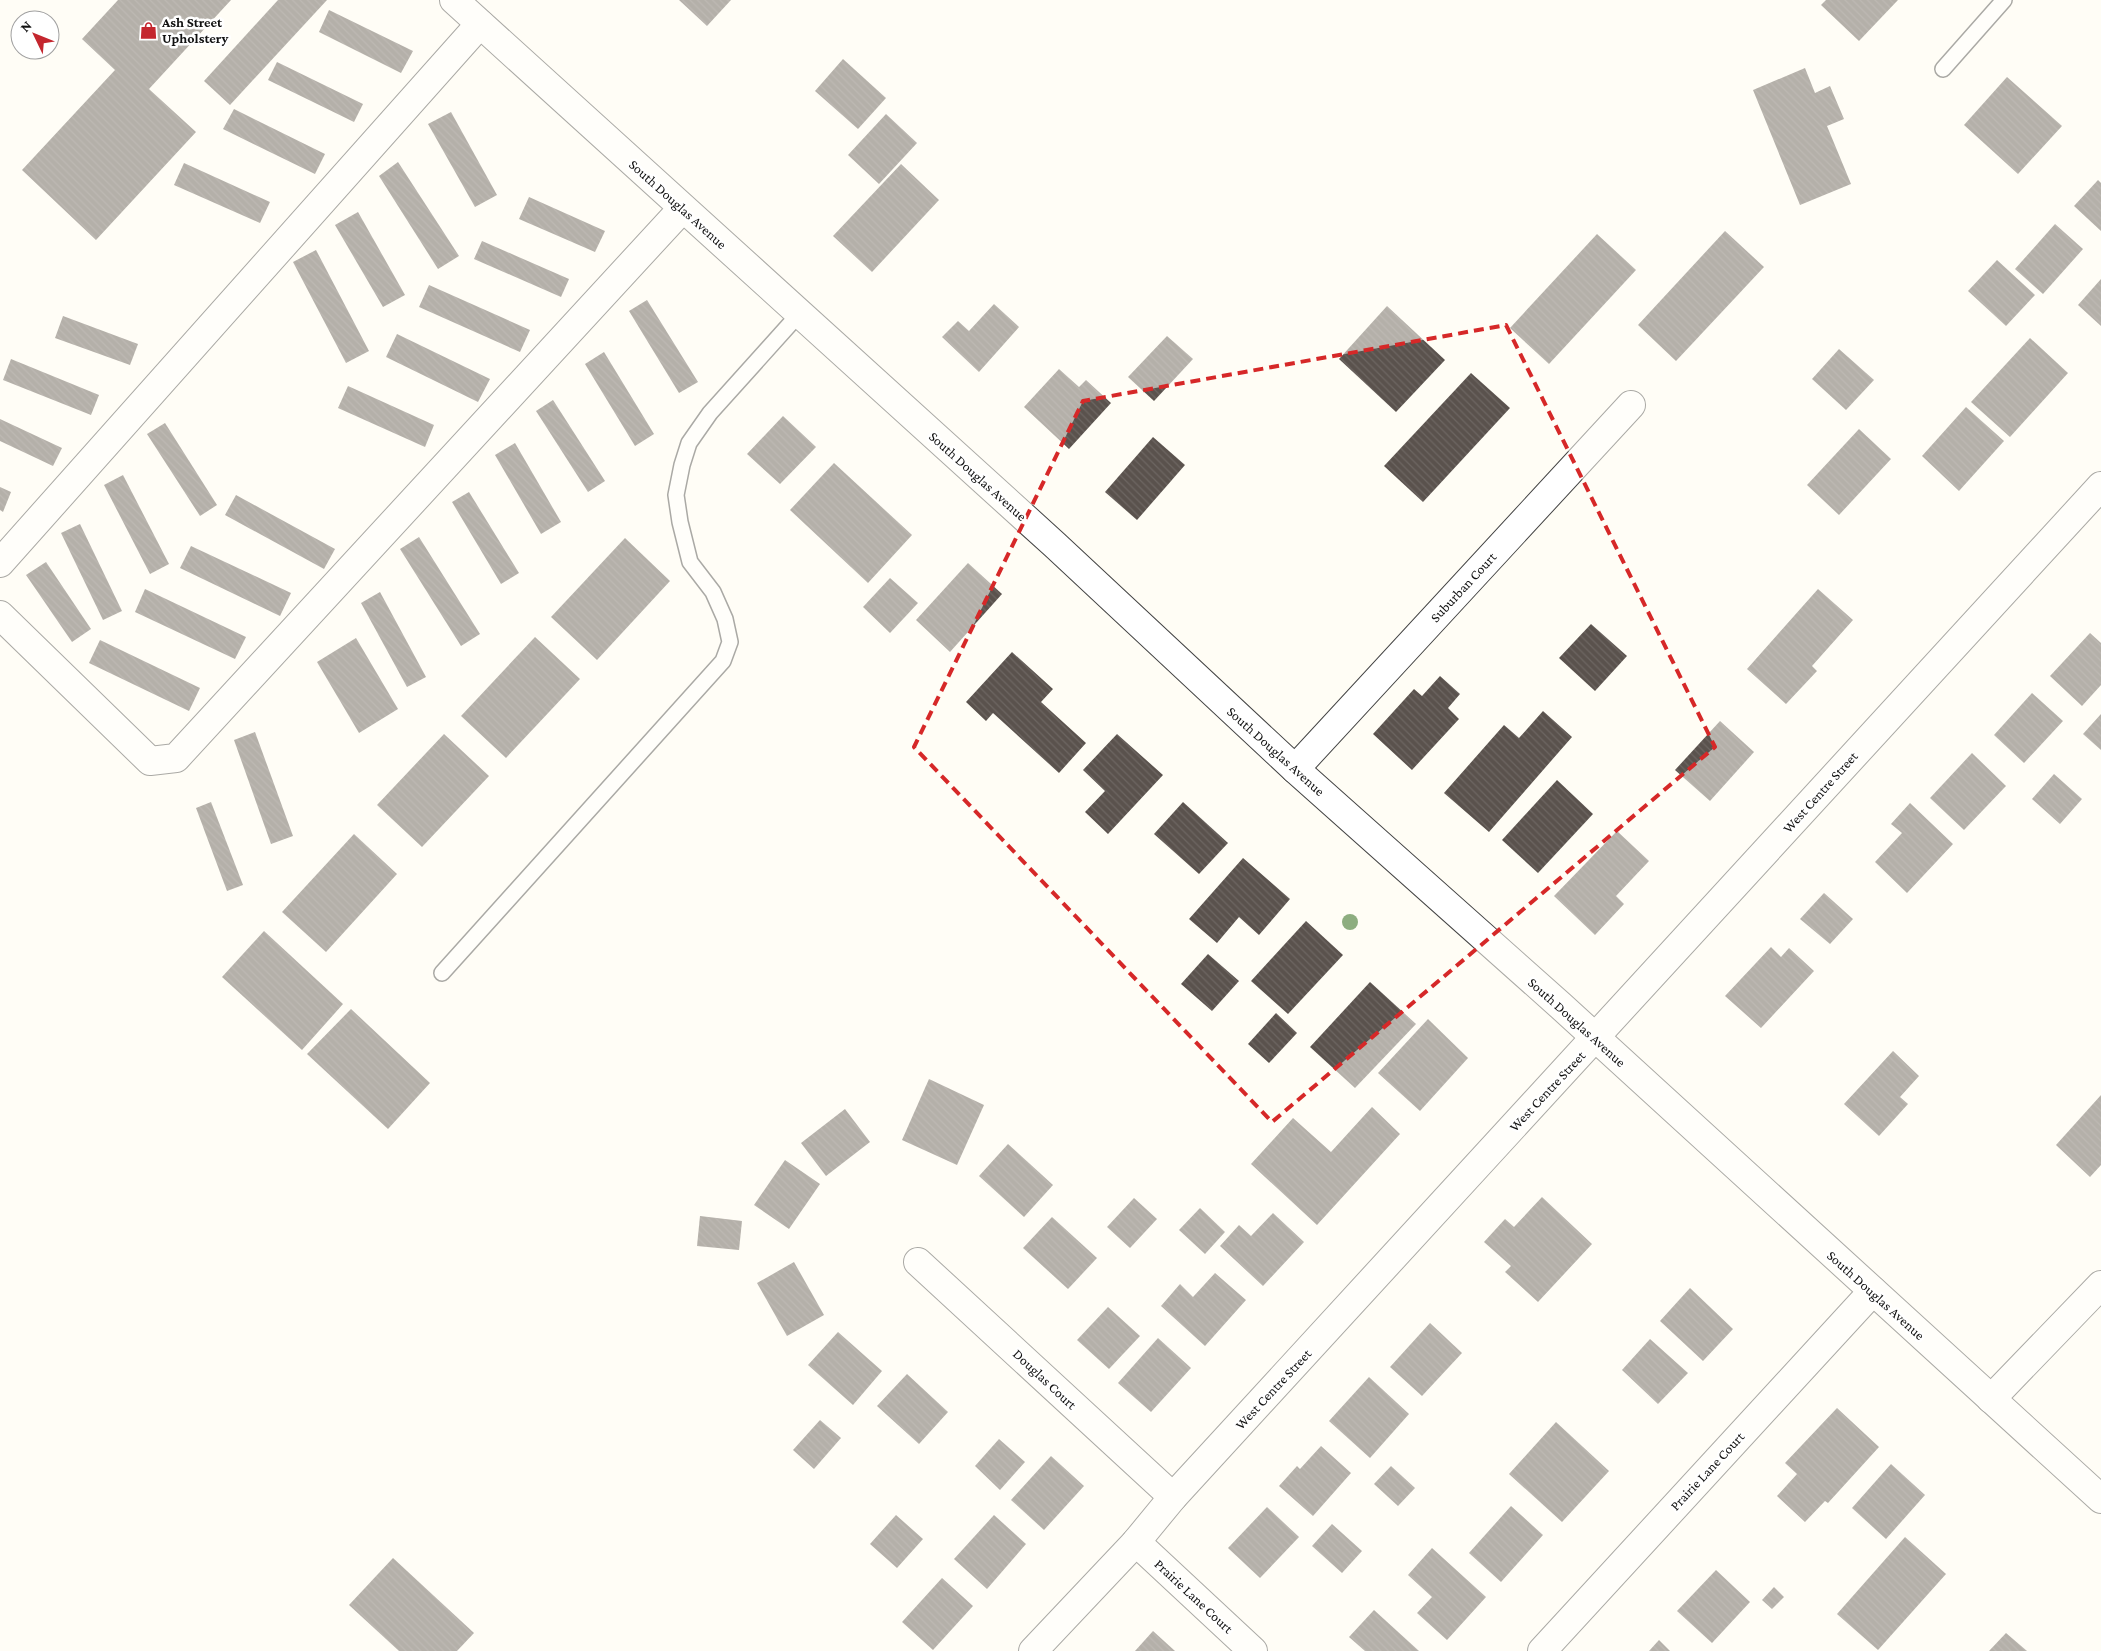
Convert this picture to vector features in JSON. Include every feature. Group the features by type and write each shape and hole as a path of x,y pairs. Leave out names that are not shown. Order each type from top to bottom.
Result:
{"street":[{"name":"South Douglas Avenue","path":"454,0 1054,545 1295,768 1596,1038 2101,1499"},
{"path":"0,562 480,24"},
{"path":"0,615 150,761 176,758 682,209"},
{"name":"Suburban Court","path":"1295,768 1631,405"},
{"name":"West Centre Street","path":"1033,1651 1136,1542 1173,1497 2101,486"},
{"name":"Douglas Court","path":"918,1262 1173,1497"},
{"path":"1991,1399 2101,1285"},
{"name":"Prairie Lane Court","path":"1542,1651 1873,1292"},
{"name":"Prairie Lane Court","path":"1136,1542 1253,1651"}],"lane":[{"path":"1943,68 2004,0"},
{"path":"442,973 723,661 730,642 725,619 713,592 690,562 680,522 676,495 682,465 689,442 710,412 799,314"}],"highlighted area":[{"path":"1506,325 1715,747 1272,1122 914,747 1083,401"}],"building":[{"path":"118,0 231,0 149,89 196,132 96,240 22,170 115,70 82,39"},
{"path":"278,0 327,0 230,105 204,81"},
{"path":"679,0 731,0 707,26"},
{"path":"1826,0 1898,0 1859,41 1821,5"},
{"path":"329,10 413,51 401,73 319,32"},
{"path":"843,59 886,98 858,129 815,91"},
{"path":"277,62 363,104 354,122 268,80"},
{"path":"1805,68 1815,93 1830,86 1844,119 1827,126 1851,184 1800,205 1753,90"},
{"path":"2007,77 2062,126 2018,174 1964,125"},
{"path":"234,109 325,154 315,174 223,129"},
{"path":"451,112 497,195 475,207 428,124"},
{"path":"886,114 917,143 879,184 848,155"},
{"path":"398,162 459,256 438,269 379,176"},
{"path":"184,163 270,202 260,223 174,185"},
{"path":"901,164 939,200 872,272 833,236"},
{"path":"2098,180 2101,183 2101,231 2074,206"},
{"path":"529,197 605,231 595,252 519,219"},
{"path":"358,212 405,295 383,307 335,225"},
{"path":"2055,224 2083,249 2043,294 2015,269"},
{"path":"1725,231 1764,267 1676,361 1638,325"},
{"path":"1597,234 1636,270 1549,364 1510,328"},
{"path":"482,241 569,279 561,297 474,259"},
{"path":"316,250 369,351 346,363 293,262"},
{"path":"1997,260 2035,295 2006,326 1968,291"},
{"path":"2101,279 2101,326 2078,305"},
{"path":"429,285 530,330 520,352 419,307"},
{"path":"647,300 698,382 679,393 629,311"},
{"path":"994,304 1019,327 979,372 942,337 958,321 969,331"},
{"path":"1387,306 1445,360 1396,412 1339,359"},
{"path":"63,316 138,344 130,365 55,338"},
{"path":"397,334 490,379 478,402 386,357"},
{"path":"1167,336 1193,359 1154,401 1128,377"},
{"path":"2030,338 2068,373 2010,437 1971,402"},
{"path":"1839,349 1874,380 1846,410 1812,379"},
{"path":"604,352 654,434 635,446 585,364"},
{"path":"11,359 99,395 91,415 3,380"},
{"path":"1059,369 1079,387 1086,380 1111,403 1069,449 1024,407"},
{"path":"1471,373 1510,408 1423,502 1384,466"},
{"path":"348,386 434,425 425,447 338,408"},
{"path":"553,400 605,481 588,492 536,411"},
{"path":"1966,407 2004,441 1959,491 1922,456"},
{"path":"783,416 816,447 780,484 747,454"},
{"path":"0,419 62,448 53,466 0,441"},
{"path":"165,423 217,505 200,516 147,434"},
{"path":"1859,429 1891,459 1839,515 1807,485"},
{"path":"1153,437 1185,465 1137,520 1105,492"},
{"path":"515,443 561,522 541,534 495,455"},
{"path":"834,463 912,535 868,583 790,510"},
{"path":"123,475 169,564 150,574 104,485"},
{"path":"0,487 11,492 3,512 0,510"},
{"path":"469,492 519,573 501,584 452,502"},
{"path":"236,495 335,549 324,569 225,515"},
{"path":"80,524 122,611 103,620 61,533"},
{"path":"419,537 480,634 461,646 400,549"},
{"path":"625,538 670,581 597,660 551,617"},
{"path":"191,546 291,593 280,616 180,568"},
{"path":"46,562 91,629 72,642 26,575"},
{"path":"968,563 1002,594 950,652 916,620"},
{"path":"890,578 918,603 890,633 863,607"},
{"path":"145,589 246,637 235,659 135,612"},
{"path":"1818,589 1853,620 1812,666 1817,671 1786,704 1747,669"},
{"path":"380,592 426,677 407,687 361,603"},
{"path":"1591,624 1627,656 1595,691 1559,658"},
{"path":"2090,633 2101,643 2101,685 2082,706 2050,676"},
{"path":"535,637 580,679 506,758 461,716"},
{"path":"356,638 398,709 359,733 317,662"},
{"path":"100,640 200,688 189,711 89,663"},
{"path":"1012,652 1053,689 1041,702 1086,743 1059,773 993,713 986,721 966,702"},
{"path":"1440,676 1460,694 1448,708 1459,719 1412,770 1373,734 1414,689 1422,696"},
{"path":"2032,693 2063,721 2024,763 1994,735"},
{"path":"1543,711 1572,737 1489,832 1444,793 1504,725 1519,738"},
{"path":"2101,714 2101,750 2083,734"},
{"path":"1720,721 1754,752 1710,801 1675,770"},
{"path":"255,732 293,836 271,844 234,740"},
{"path":"444,734 489,776 422,847 377,805"},
{"path":"1117,734 1163,775 1108,834 1085,812 1105,791 1083,770"},
{"path":"1972,753 2006,786 1964,830 1930,798"},
{"path":"2054,774 2082,799 2060,824 2032,799"},
{"path":"1557,780 1593,814 1538,873 1502,840"},
{"path":"211,802 243,885 227,891 196,808"},
{"path":"1183,802 1228,843 1199,874 1154,834"},
{"path":"1910,803 1953,844 1907,893 1875,862 1902,833 1891,824"},
{"path":"1617,831 1649,861 1616,896 1624,904 1595,935 1554,896"},
{"path":"354,834 397,874 326,952 282,912"},
{"path":"1243,858 1290,899 1259,935 1239,917 1217,943 1189,919"},
{"path":"1824,893 1853,919 1830,944 1800,919"},
{"path":"1306,921 1343,955 1288,1014 1251,981"},
{"path":"264,931 343,1004 302,1050 222,977"},
{"path":"1771,947 1781,957 1789,948 1814,971 1761,1028 1725,996"},
{"path":"1208,954 1239,981 1212,1011 1181,984"},
{"path":"1370,982 1416,1024 1355,1088 1310,1047"},
{"path":"351,1009 430,1083 388,1129 307,1054"},
{"path":"1276,1013 1297,1033 1269,1063 1248,1044"},
{"path":"1428,1019 1468,1058 1420,1111 1378,1073"},
{"path":"1893,1051 1919,1076 1900,1097 1908,1104 1879,1136 1844,1104"},
{"path":"929,1079 984,1105 957,1165 902,1140"},
{"path":"2101,1095 2101,1165 2090,1177 2056,1145"},
{"path":"1372,1107 1400,1134 1317,1225 1251,1164 1293,1118 1331,1152"},
{"path":"845,1109 870,1142 826,1176 801,1143"},
{"path":"1008,1144 1053,1185 1024,1217 979,1176"},
{"path":"785,1160 820,1184 789,1229 754,1205"},
{"path":"1542,1197 1592,1244 1538,1302 1505,1272 1511,1266 1484,1242 1505,1219 1514,1227"},
{"path":"1134,1198 1157,1219 1130,1248 1107,1227"},
{"path":"1200,1208 1225,1232 1205,1254 1179,1230"},
{"path":"1273,1213 1304,1242 1263,1286 1220,1246 1239,1225 1251,1236"},
{"path":"700,1216 742,1221 739,1250 697,1246"},
{"path":"1052,1217 1097,1258 1068,1289 1023,1248"},
{"path":"794,1262 824,1315 787,1336 757,1283"},
{"path":"1215,1273 1246,1300 1205,1346 1161,1306 1180,1284 1193,1297"},
{"path":"1690,1288 1733,1329 1703,1361 1660,1321"},
{"path":"1108,1307 1140,1336 1109,1369 1077,1340"},
{"path":"1430,1323 1462,1353 1422,1396 1390,1367"},
{"path":"838,1332 882,1371 853,1405 808,1365"},
{"path":"1158,1338 1191,1368 1151,1412 1118,1383"},
{"path":"1650,1339 1688,1373 1658,1404 1622,1370"},
{"path":"907,1374 948,1412 919,1444 877,1406"},
{"path":"1369,1377 1409,1414 1370,1458 1329,1421"},
{"path":"1837,1408 1879,1447 1828,1503 1825,1501 1805,1522 1777,1496 1797,1474 1785,1463"},
{"path":"820,1420 841,1438 814,1469 793,1450"},
{"path":"1556,1422 1609,1471 1562,1522 1509,1474"},
{"path":"999,1439 1025,1462 1000,1490 975,1466"},
{"path":"1321,1446 1351,1473 1313,1516 1279,1486 1297,1466 1300,1469"},
{"path":"1051,1456 1084,1486 1044,1530 1011,1500"},
{"path":"1891,1464 1925,1495 1886,1539 1852,1508"},
{"path":"1391,1466 1415,1488 1398,1506 1374,1484"},
{"path":"1511,1506 1543,1535 1501,1582 1469,1553"},
{"path":"1267,1507 1299,1537 1260,1578 1228,1548"},
{"path":"896,1515 923,1539 897,1568 870,1544"},
{"path":"994,1515 1026,1544 987,1589 954,1559"},
{"path":"1332,1524 1362,1551 1342,1573 1312,1546"},
{"path":"1905,1537 1946,1574 1878,1650 1837,1614"},
{"path":"1432,1548 1486,1597 1447,1640 1417,1613 1432,1597 1408,1575"},
{"path":"393,1558 474,1633 457,1651 399,1651 349,1605"},
{"path":"1716,1570 1750,1602 1712,1643 1677,1611"},
{"path":"942,1578 973,1606 933,1650 902,1622"},
{"path":"1774,1587 1784,1597 1772,1609 1762,1600"},
{"path":"1374,1610 1419,1651 1365,1651 1349,1637"},
{"path":"1153,1631 1175,1651 1135,1651"},
{"path":"2006,1633 2027,1651 1989,1651"},
{"path":"1659,1640 1670,1651 1649,1651"}],"place":[{"name":"Ash Street Upholstery","path":"148,30"}]}
